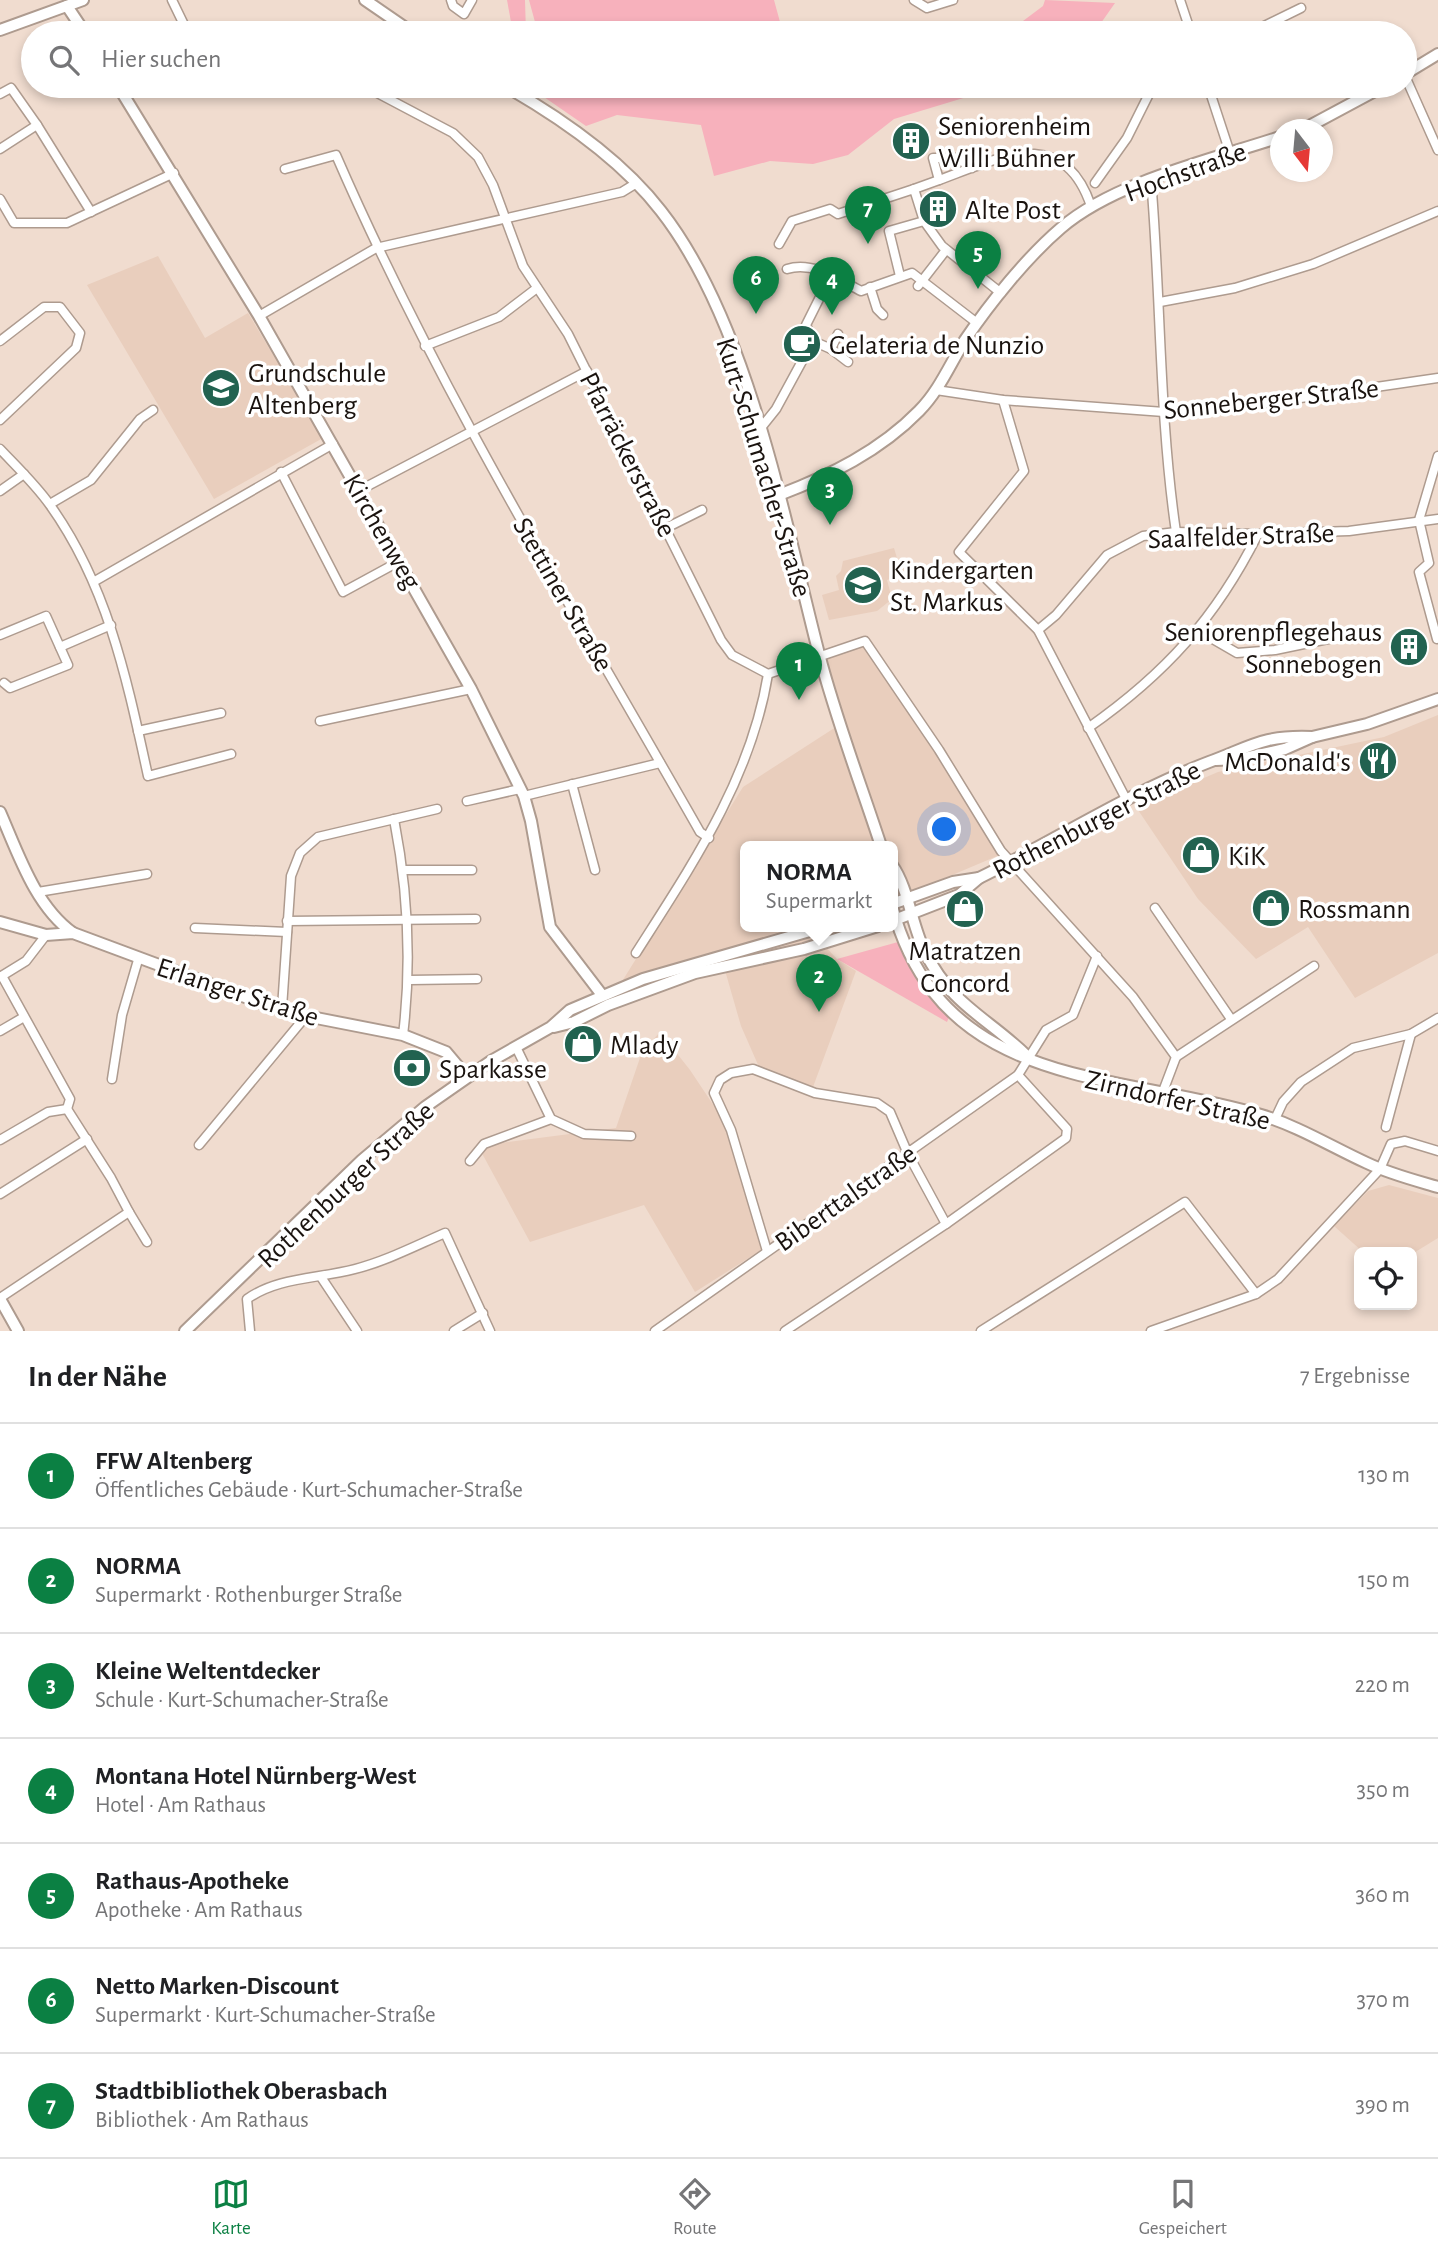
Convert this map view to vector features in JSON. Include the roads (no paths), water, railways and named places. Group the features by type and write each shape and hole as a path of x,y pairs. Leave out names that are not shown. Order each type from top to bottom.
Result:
{"street":[{"path":"22,21 66,3 83,0"},
{"path":"172,0 182,21"},
{"path":"365,0 396,21"},
{"path":"451,0 453,6 464,14 472,0"},
{"path":"914,0 927,8 953,0"},
{"path":"1180,0 1187,21"},
{"path":"66,3 77,21"},
{"path":"1274,21 1301,8"},
{"path":"0,30 21,21"},
{"path":"1417,67 1438,54"},
{"path":"0,94 10,88 37,125 91,212"},
{"name":"Kirchenweg","path":"125,98 174,173 259,316 471,689 522,793 531,821 550,927 602,995"},
{"name":"Pfarräckerstraße","path":"387,98 453,133 478,157 493,185 523,266 568,334 721,640 732,654 768,674"},
{"name":"Kurt-Schumacher-Straße","path":"526,98 546,109 592,144 635,184 663,213 697,269 736,358 760,429 820,658 879,841"},
{"path":"1095,183 1127,138 1147,98"},
{"path":"1212,98 1230,153"},
{"path":"1323,119 1362,98"},
{"path":"1415,98 1438,150"},
{"path":"0,149 37,125"},
{"name":"Hochstraße","path":"779,495 817,480 871,450 919,411 936,390 977,323 1001,293 1061,228 1091,206 1151,179 1270,140"},
{"path":"779,244 792,220 831,209 838,214 972,168 1038,152 1060,161 1075,176 1091,206"},
{"name":"Stettiner Straße","path":"285,169 336,155 376,248 425,346 700,832 709,838"},
{"path":"939,180 933,159 957,158 972,168"},
{"path":"0,200 13,223 67,223 174,173"},
{"path":"1151,179 1160,302 1164,412 1175,533"},
{"path":"259,316 376,248 622,192 635,184"},
{"path":"914,189 924,221 946,250 1001,293"},
{"path":"1160,302 1235,288 1313,264 1438,211"},
{"path":"900,276 889,231 924,221"},
{"path":"920,284 946,250"},
{"path":"787,269 802,265 831,275 861,291 912,273 920,284 977,323"},
{"path":"831,275 806,325 813,341 831,349 848,362"},
{"path":"870,287 877,309 883,315"},
{"path":"425,346 499,317 537,288"},
{"path":"0,341 44,307 60,307 80,333 76,348 0,420"},
{"path":"831,349 838,334"},
{"path":"760,429 776,409 813,341"},
{"path":"360,490 587,371"},
{"name":"Sonneberger Straße","path":"936,390 1003,400 1164,412 1232,408 1438,377"},
{"path":"1003,400 1024,471 959,552 1038,630 1125,797"},
{"path":"50,504 91,480 140,419 153,410"},
{"path":"95,581 333,444"},
{"path":"0,449 50,504 95,581 111,625 148,776 231,754"},
{"path":"1437,639 1434,607 1419,572 1429,563 1419,520 1438,456"},
{"path":"281,472 343,592 400,561"},
{"path":"0,491 24,474"},
{"path":"666,528 702,510"},
{"name":"Saalfelder Straße","path":"1038,630 1056,615 1107,555 1143,536 1175,533 1349,531 1419,520 1438,520"},
{"path":"1088,728 1121,705 1199,631 1233,583 1258,534"},
{"path":"0,635 46,616 68,665 10,688 1,681"},
{"path":"60,648 111,625"},
{"path":"1199,631 1237,653 1275,650 1352,634"},
{"path":"635,953 709,838 739,775 761,716 768,674 820,658 865,640 1011,862 1133,997 1176,1057"},
{"path":"320,721 471,689"},
{"name":"Rothenburger Straße","path":"898,920 959,895 978,878 1125,797 1213,760 1240,759 1285,748 1312,737 1367,724 1438,699"},
{"path":"138,732 221,713"},
{"path":"467,801 572,784 660,762"},
{"path":"572,784 595,870"},
{"path":"282,1008 291,876 300,853 318,838 437,809"},
{"path":"0,812 38,892 58,922 74,933"},
{"path":"394,819 404,870 408,920 410,980 404,1035"},
{"path":"404,870 472,870"},
{"path":"38,892 147,874"},
{"name":"Rothenburger Straße","path":"898,902 953,882 978,878"},
{"path":"898,881 905,899"},
{"name":"Zirndorfer Straße","path":"905,899 932,966 954,996 1029,1058"},
{"path":"1154,908 1231,1019"},
{"path":"287,921 476,919"},
{"name":"Erlanger Straße","path":"0,922 46,935 74,933 138,960 306,1016 404,1035 446,1052 467,1077"},
{"path":"195,928 286,932"},
{"name":"Zirndorfer Straße","path":"898,929 922,977 953,1014 1003,1049 1091,1081 1235,1107 1275,1119 1380,1169 1438,1187"},
{"name":"Rothenburger Straße","path":"185,1331 362,1160 425,1107 467,1077 551,1027 570,1010 643,979 806,932"},
{"name":"Rothenburger Straße","path":"551,1027 574,1022 619,1000 695,973 804,949 859,932"},
{"path":"46,935 26,961 1,977 70,1099 66,1109"},
{"name":"Biberttalstraße","path":"655,1331 702,1301 767,1251 1017,1075 1046,1030 1073,1015 1097,956"},
{"path":"112,1079 122,1015 138,960"},
{"path":"1161,1094 1176,1057 1314,966"},
{"path":"410,980 477,979"},
{"path":"200,1144 306,1016"},
{"path":"0,1031 24,1017"},
{"path":"1275,1119 1283,1102 1301,1082 1353,1048 1412,1034 1438,1018"},
{"path":"1386,1127 1412,1034"},
{"path":"516,1047 551,1119 584,1134 631,1136"},
{"path":"767,1251 731,1129 714,1093 720,1080 730,1073 753,1069 815,1093 877,1103 890,1112 908,1154 946,1224"},
{"path":"785,1331 946,1224 1066,1138 1067,1129 1017,1075"},
{"path":"66,1109 87,1139 147,1242"},
{"path":"0,1140 48,1112 66,1109"},
{"path":"470,1161 484,1144 551,1119"},
{"path":"0,1194 87,1139"},
{"path":"1151,1331 1256,1294 1278,1279 1380,1169 1391,1144 1397,1141 1438,1151"},
{"path":"981,1331 1185,1202 1256,1294"},
{"path":"18,1331 0,1299 129,1212"},
{"path":"250,1331 247,1299 266,1285 321,1277 389,1258 445,1233 490,1331"},
{"path":"321,1277 357,1331"},
{"path":"454,1331 483,1313"}],"place":[{"name":"Seniorenheim Willi Bühner","path":"911,141"},
{"name":"Alte Post","path":"938,209"},
{"name":"Stadtbibliothek Oberasbach","path":"868,244"},
{"name":"Rathaus-Apotheke","path":"978,289"},
{"name":"Netto Marken-Discount","path":"756,314"},
{"name":"Montana Hotel Nürnberg-West","path":"832,315"},
{"name":"Gelateria de Nunzio","path":"802,344"},
{"name":"Grundschule Altenberg","path":"221,388"},
{"name":"Kleine Weltentdecker","path":"830,525"},
{"name":"Kindergarten St. Markus","path":"863,585"},
{"name":"Seniorenpflegehaus Sonnebogen","path":"1409,647"},
{"name":"FFW Altenberg","path":"799,700"},
{"name":"McDonald's","path":"1378,761"},
{"name":"KiK","path":"1201,855"},
{"name":"Rossmann","path":"1271,908"},
{"name":"Matratzen Concord","path":"965,909"},
{"name":"NORMA","path":"819,1012"},
{"name":"Mlady","path":"583,1044"},
{"name":"Sparkasse","path":"412,1068"}]}
